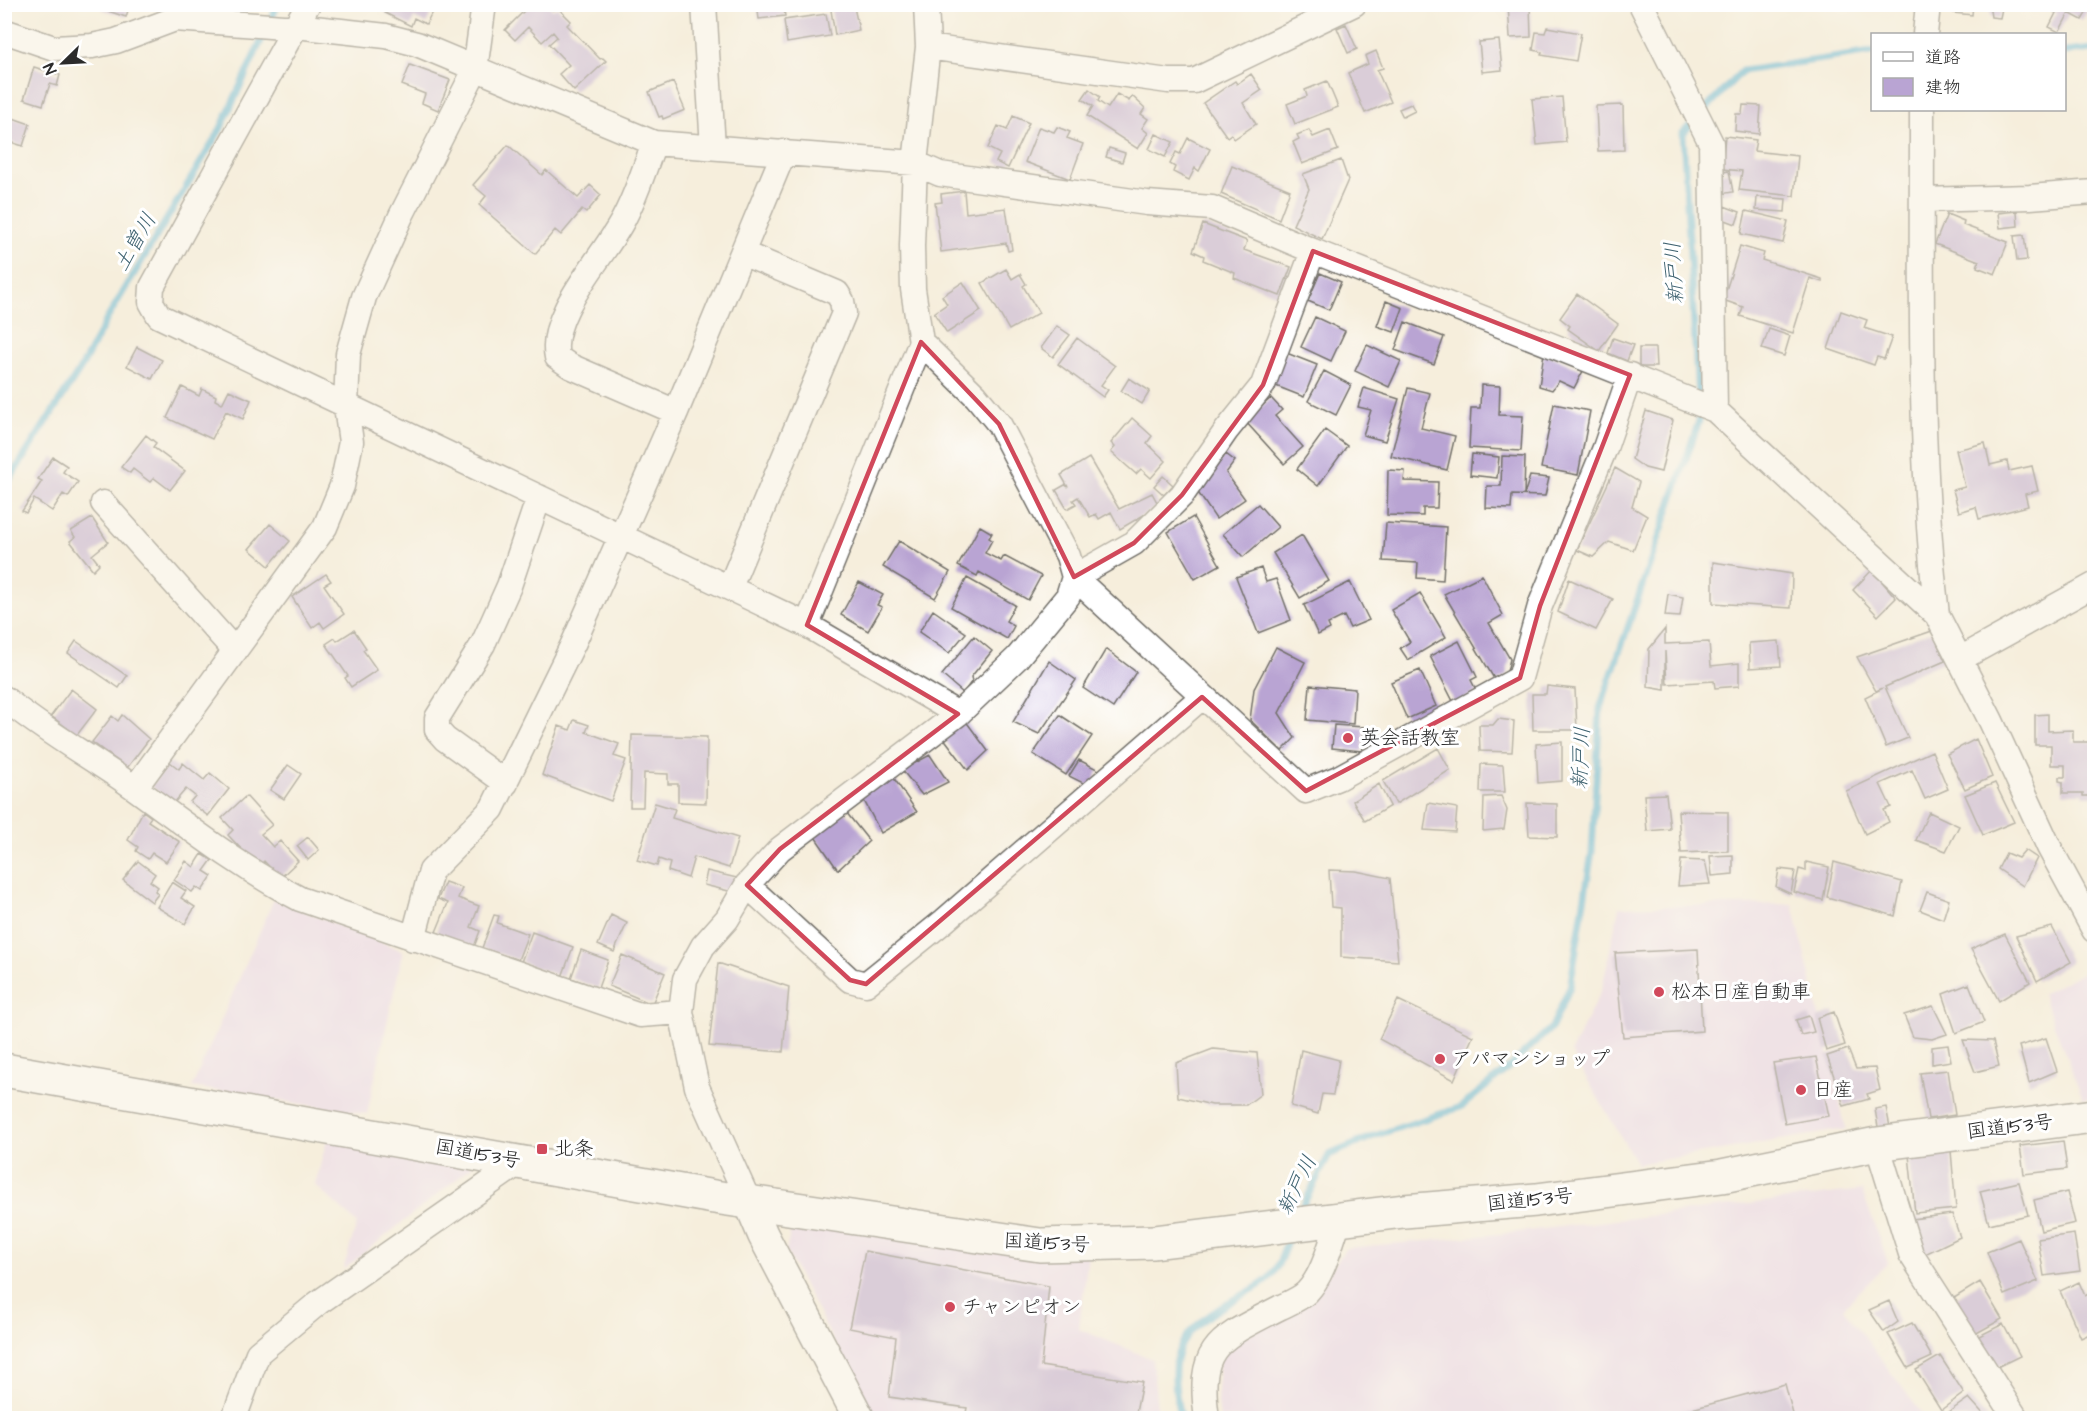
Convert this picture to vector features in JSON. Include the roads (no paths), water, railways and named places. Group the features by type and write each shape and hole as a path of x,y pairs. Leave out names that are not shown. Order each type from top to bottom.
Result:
{"highway":[{"name":"国道153号","path":"4,1070 749,1202 992,1240 1040,1245 1154,1242 1404,1211 1536,1200 1722,1176 1877,1144 2094,1116"}],"street":[{"path":"308,4 289,27 152,287 150,302 159,316 346,407 621,534 807,625 958,714"},
{"path":"135,788 325,528 342,486 351,442 346,407 348,354 364,297 401,216 475,70 484,4"},
{"path":"704,4 713,147"},
{"path":"807,625 921,342 913,289 915,164 927,47 926,4"},
{"path":"927,47 1168,81 1194,81 1354,4"},
{"path":"1641,4 1711,143 1713,409"},
{"path":"1925,33 1928,4"},
{"path":"4,31 54,48 92,46 178,12 248,25 386,36 417,44 654,143 915,164 940,174 1147,203 1212,208 1313,251 1713,409 1937,615 2049,847 2094,930"},
{"path":"1922,111 1925,435 1929,549 1937,615"},
{"path":"654,143 625,218 585,274 554,345 557,357 570,366 676,412"},
{"path":"413,939 431,871 492,809 574,642 676,412 784,152"},
{"path":"1922,200 2030,198 2094,192"},
{"path":"859,1419 763,1234 697,1087 681,1012 685,979 703,946 727,919 747,885 780,849 958,714 1017,658 1068,596 1074,577 1134,543 1182,495 1226,431 1263,385 1313,251"},
{"path":"730,587 844,313 842,301 837,293 742,253"},
{"path":"921,342 976,396 999,424 1068,556 1074,577 1306,791 1338,778 1520,678 1540,606 1605,448 1630,375"},
{"path":"506,783 445,739 437,730 437,718 483,644 509,586 539,497"},
{"path":"103,503 235,651"},
{"path":"1960,659 2094,585"},
{"path":"747,885 850,980 866,984 952,914 1202,697"},
{"path":"4,699 38,726 135,788 206,841 300,899 640,1015 681,1012"},
{"path":"1877,1144 1911,1254 2016,1419"},
{"path":"234,1419 258,1353 318,1303 520,1162"},
{"path":"1207,1419 1203,1391 1204,1374 1212,1350 1231,1334 1306,1293 1317,1277 1331,1221"}],"waterway":[{"name":"土曽川","path":"4,488 82,366 107,319 220,130 278,4"},
{"name":"新戸川","path":"2066,52 2094,49"},
{"name":"新戸川","path":"1698,398 1683,133 1742,71 1871,52"},
{"name":"新戸川","path":"1298,1215 1329,1155 1374,1136 1461,1107 1507,1069 1552,1027 1570,987 1592,852 1600,708 1699,421 1699,409"},
{"name":"新戸川","path":"1180,1418 1176,1396 1176,1362 1187,1336 1213,1313 1268,1279 1278,1264 1290,1234"}],"place":[{"name":"英会話教室","path":"1348,738"},
{"name":"松本日産自動車","path":"1659,992"},
{"name":"アパマンショップ","path":"1440,1059"},
{"name":"日産","path":"1801,1090"},
{"name":"北条","path":"542,1149"},
{"name":"チャンピオン","path":"950,1307"}]}
